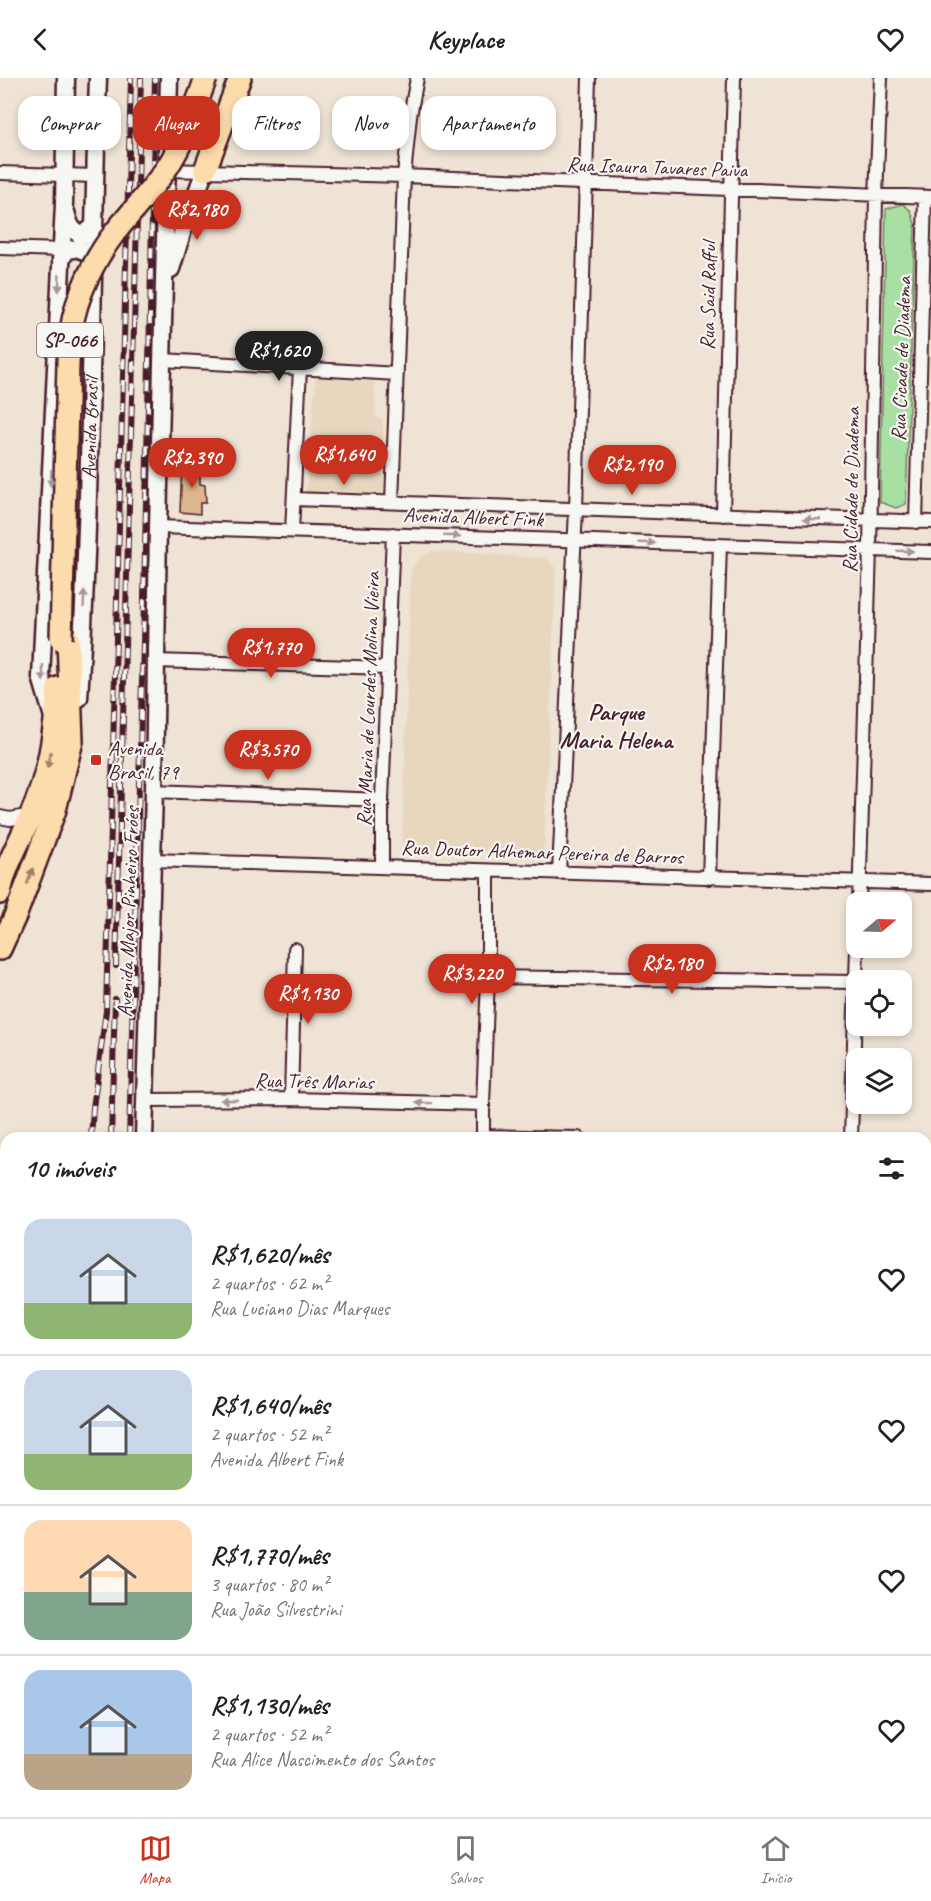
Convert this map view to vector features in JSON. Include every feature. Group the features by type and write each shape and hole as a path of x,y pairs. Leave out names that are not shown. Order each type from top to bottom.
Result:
{"highway":[{"name":"SP-066","path":"65,639 68,363 71,329 80,297 95,263 116,232 146,198 169,164 206,78"},
{"path":"65,639 77,386 80,339 86,308 106,263 120,241 160,194 178,164 215,78"},
{"path":"203,176 240,78"},
{"name":"Avenida Brasil","path":"0,949 8,916 54,810 64,734 65,639"},
{"name":"Avenida Brasil","path":"1,879 32,815 64,734"}],"main road":[{"name":"Avenida Brasil","path":"66,78 64,204 41,677 64,734 77,719 84,597 98,78"},
{"name":"Avenida Major Pinheiro Fróes","path":"144,1132 154,792 169,78"},
{"name":"Avenida Major Pinheiro Fróes","path":"165,291 183,230 203,176"},
{"path":"166,192 186,194 192,191 203,176"},
{"path":"64,204 68,221 77,233 83,235 93,227"},
{"path":"61,255 77,248 87,252 93,259"}],"street":[{"path":"392,502 404,176 410,116 417,78"},
{"path":"559,873 576,509 589,78"},
{"name":"Rua Said Rafful","path":"723,515 734,78"},
{"name":"Rua Cidade de Diadema","path":"859,892 870,550 876,196 881,78"},
{"name":"Rua Isaura Tavares Paiva","path":"166,170 203,176 404,176 928,197"},
{"path":"0,173 95,176"},
{"name":"Rua Cicade de Diadema","path":"916,522 928,197"},
{"path":"0,248 61,255"},
{"path":"163,360 397,374"},
{"path":"292,531 300,368"},
{"name":"Avenida Albert Fink","path":"294,499 931,522"},
{"name":"Avenida Albert Fink","path":"158,527 931,552"},
{"name":"Rua Maria de Lourdes Molina Vieira","path":"382,866 382,800 393,534"},
{"path":"710,878 720,545"},
{"path":"155,661 388,668"},
{"path":"154,792 382,800"},
{"path":"0,817 9,819 32,815"},
{"name":"Rua Doutor Adhemar Pereira de Barros","path":"151,860 931,884"},
{"path":"483,1132 488,977 488,872"},
{"path":"291,1099 295,950"},
{"path":"488,977 846,982"},
{"path":"851,1132 854,1036"},
{"name":"Rua Três Marias","path":"145,1100 291,1099 483,1104"}],"shaded area":[{"path":"316,377 374,382 376,418 383,420 384,495 308,495 306,491"},
{"path":"433,551 546,558 556,569 544,854 402,849 411,571 419,558"}],"green space":[{"path":"903,204 911,211 915,224 906,504 896,508 880,502 886,209"}],"building":[{"path":"182,462 200,462 200,484 205,485 206,503 200,503 200,514 180,512"}],"railway":[{"path":"91,1132 106,1011 131,78"},
{"path":"116,966 141,78"},
{"path":"129,1132 143,644 155,78"},
{"path":"111,1132 115,999"}],"place":[{"name":"Avenida Brasil, 79","path":"96,760"}],"district":[{"name":"Parque Maria Helena","path":"616,726"}]}
